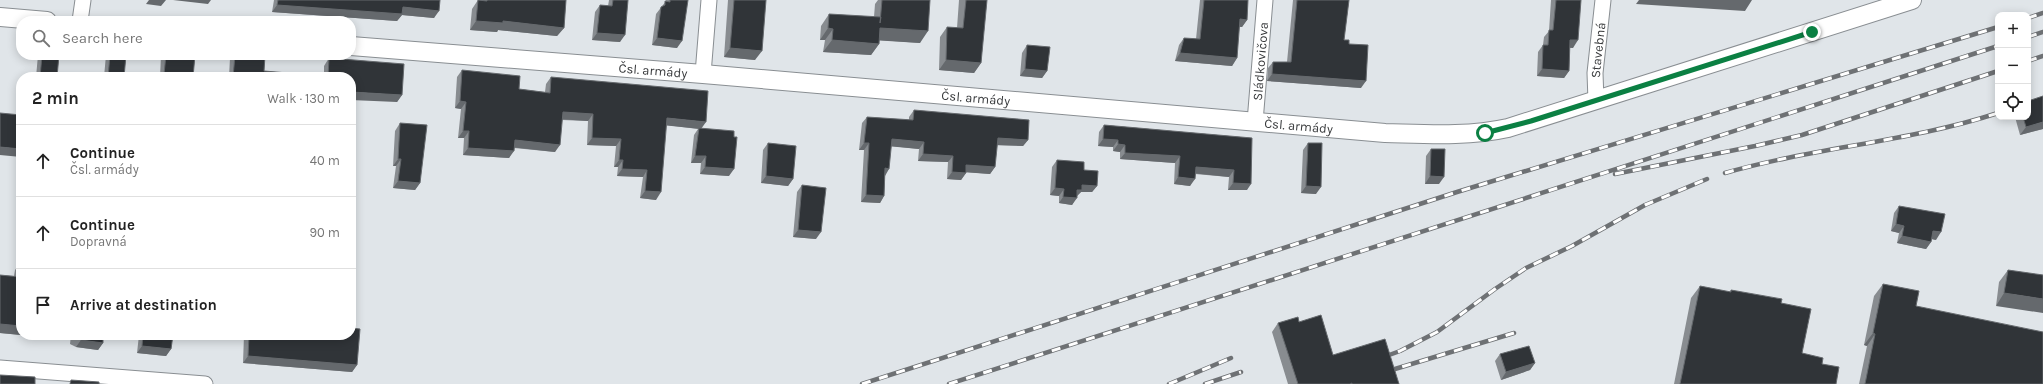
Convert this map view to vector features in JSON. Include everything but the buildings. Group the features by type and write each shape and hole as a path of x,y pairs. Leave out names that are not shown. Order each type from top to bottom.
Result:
{"street":[{"path":"81,16 83,0"},
{"path":"703,74 709,0"},
{"name":"Sládkovičova","path":"1255,122 1265,0"},
{"name":"Stavebná","path":"1596,101 1596,73 1603,0"},
{"name":"Čsl. armády","path":"356,46 703,74 1385,133 1485,133 1508,128 1596,101 1912,0"},
{"path":"0,17 16,18"},
{"path":"0,368 205,384"}],"railway":[{"path":"2031,17 2043,13"},
{"path":"862,384 1457,192 1995,28"},
{"path":"2031,36 2043,32"},
{"path":"949,384 1995,47"},
{"path":"2031,60 2043,56"},
{"path":"1615,174 1802,135 1995,72"},
{"path":"1725,173 1793,157 1930,131 1995,114"},
{"path":"1381,358 1400,351 1437,332 1526,268 1572,246 1645,205 1707,179"},
{"path":"1385,372 1514,333"},
{"path":"1169,384 1231,358"},
{"path":"1205,384 1241,372"}],"route":[{"path":"1485,133 1531,121 1812,32"}]}
